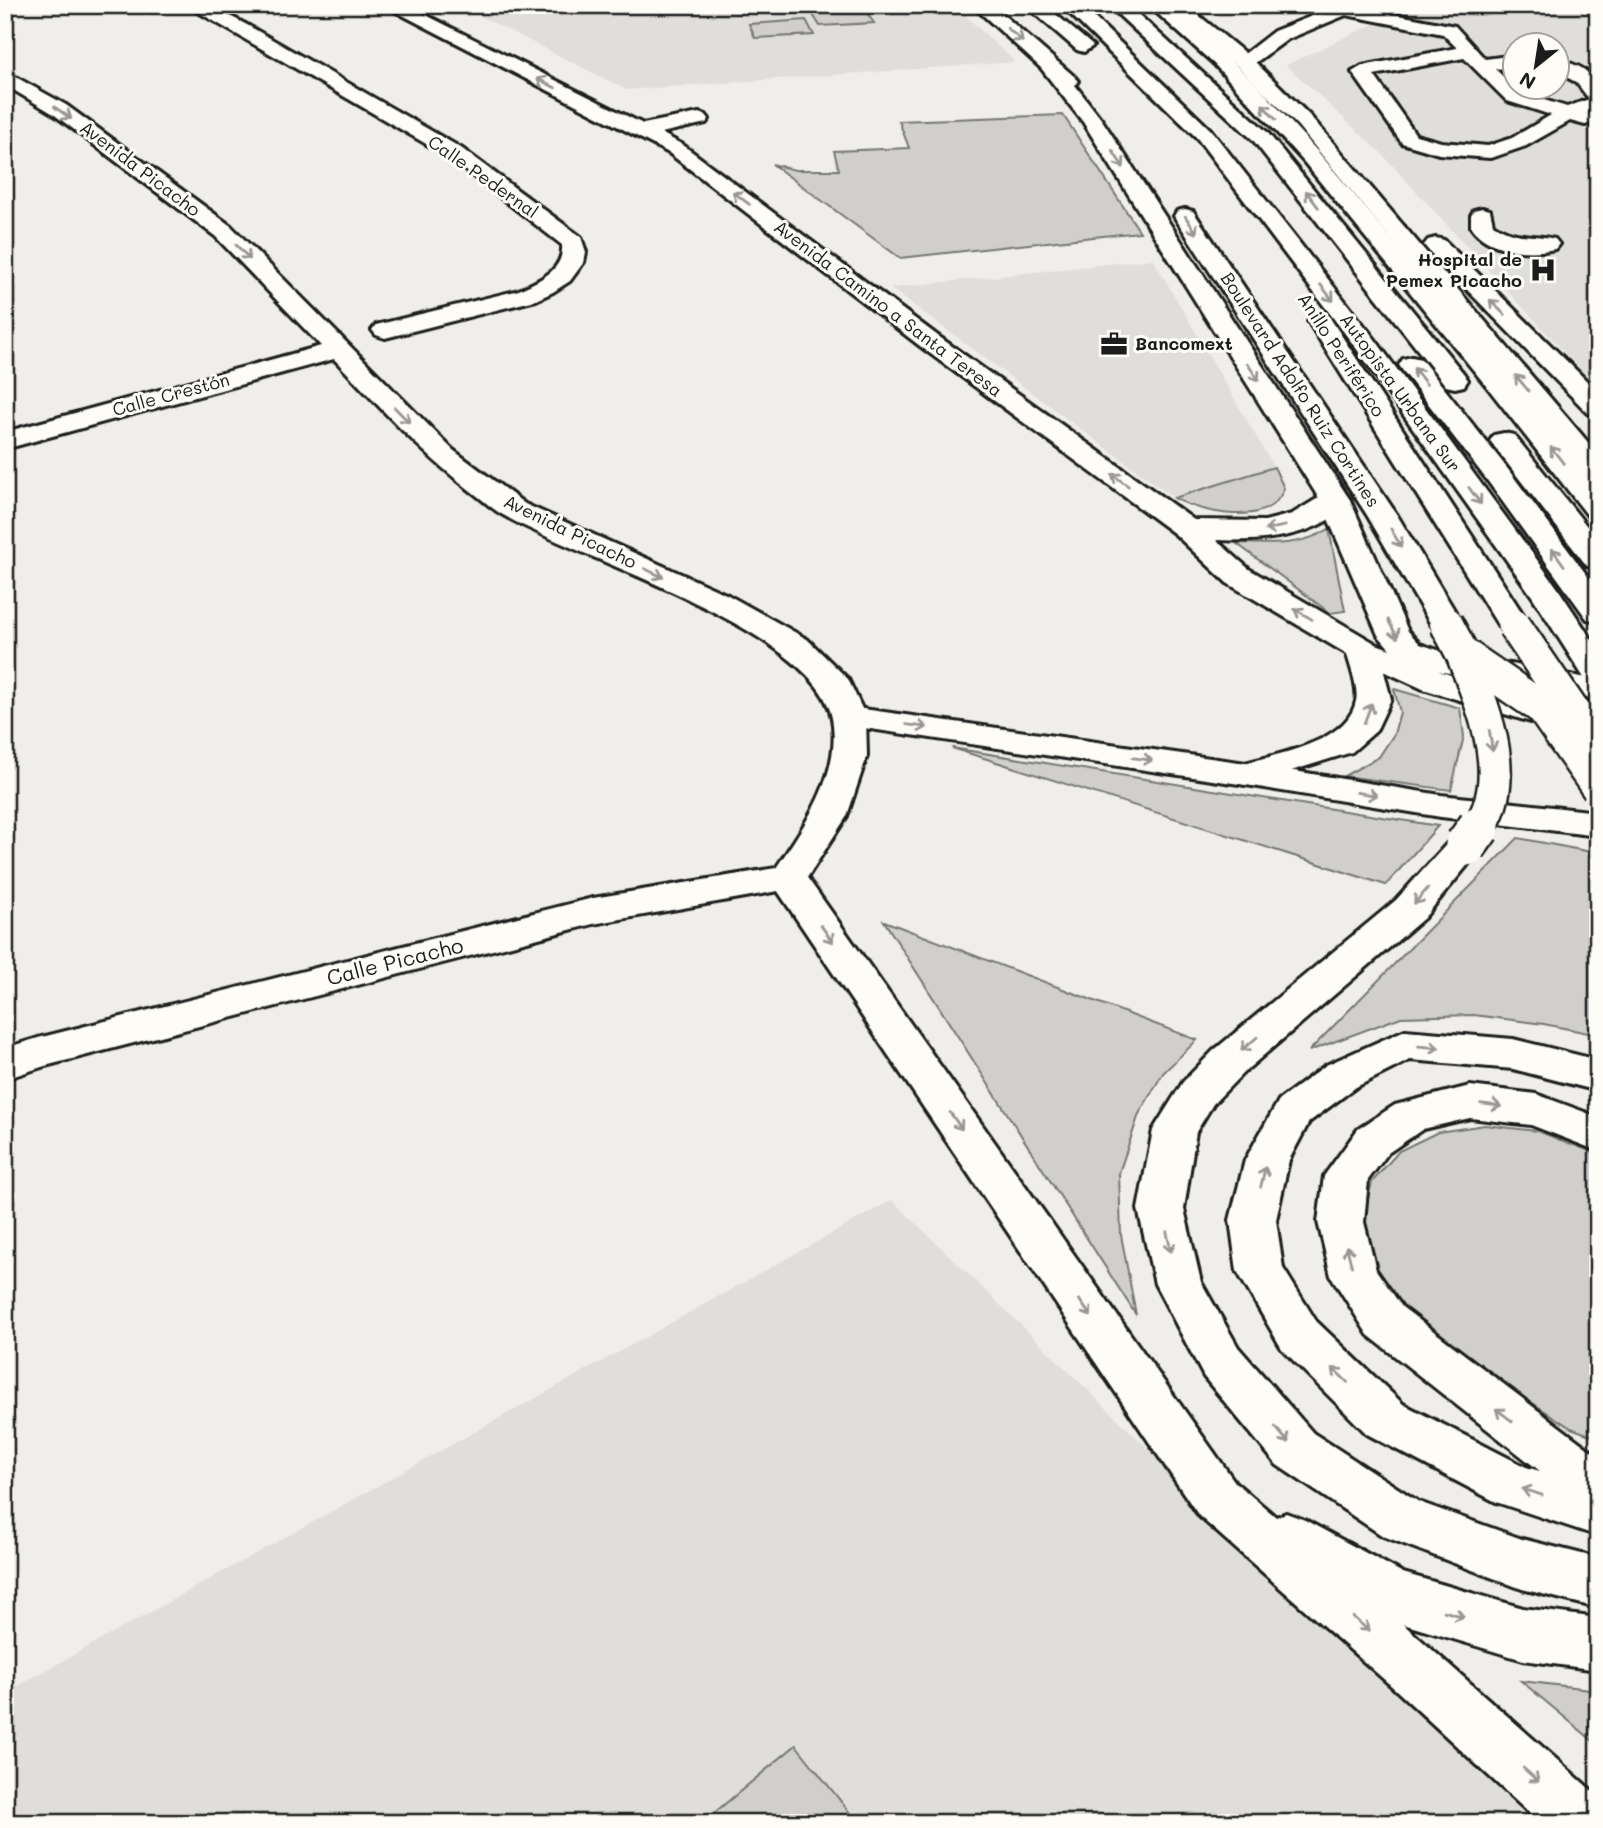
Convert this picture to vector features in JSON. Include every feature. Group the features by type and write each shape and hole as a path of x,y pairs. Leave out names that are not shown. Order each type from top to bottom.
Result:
{"main road":[{"name":"Calle Pedernal","path":"195,5 454,152 573,242 575,251 569,269 544,287 527,295 385,330"},
{"path":"981,5 1096,105 1144,158"},
{"name":"Anillo Periférico","path":"1034,5 1153,101 1213,168 1292,276 1514,625 1598,748"},
{"name":"Autopista Urbana Sur","path":"1070,5 1204,134 1365,343 1546,594 1598,674"},
{"name":"Autopista Urbana Sur","path":"1094,5 1221,122 1497,474 1598,612"},
{"path":"1117,5 1260,136 1466,394"},
{"path":"1157,5 1231,69 1352,206 1554,452 1598,510"},
{"path":"1175,5 1244,62 1304,121 1367,176 1598,407"},
{"path":"1396,5 1437,15 1480,35 1468,51"},
{"path":"400,9 432,8"},
{"path":"1244,62 1281,35 1350,8 1449,30 1514,97 1598,122"},
{"name":"Avenida Camino a Santa Teresa","path":"400,9 676,149 929,341 1186,528 1238,576 1362,649 1435,682 1598,731"},
{"path":"1497,48 1502,51"},
{"path":"1502,58 1468,51 1362,72 1409,139 1439,148 1490,152 1520,142 1567,114 1598,101 1583,78 1572,73"},
{"path":"1049,65 1092,120 1335,500 1394,635 1409,651 1437,661 1598,690"},
{"name":"Avenida Picacho","path":"5,77 59,109 223,231 443,456 515,509 717,602 796,646 836,686 849,717 850,756 829,816 788,878"},
{"path":"641,131 699,119"},
{"path":"1304,121 1598,472"},
{"name":"Boulevard Adolfo Ruiz Cortines","path":"1174,199 1382,515 1454,638 1542,708 1598,788"},
{"path":"1482,215 1482,227 1499,240 1529,246 1547,244"},
{"name":"Calle Crestón","path":"5,441 337,350"},
{"path":"1492,426 1598,560"},
{"path":"1186,528 1241,532 1267,530 1308,519 1335,500"},
{"path":"1454,638 1488,723 1493,764 1492,796 1484,820 1466,845 1410,909 1228,1062 1198,1094 1175,1130 1161,1209 1178,1284 1221,1362 1294,1449 1401,1519 1522,1564 1598,1583"},
{"path":"1246,774 1340,745 1364,724 1374,699 1362,649"},
{"path":"849,717 1246,774 1441,806 1598,824"},
{"path":"788,878 1217,1499 1416,1671 1584,1823"},
{"name":"Calle Picacho","path":"5,1064 38,1053 593,911 788,878"},
{"path":"1598,1076 1513,1054 1405,1045 1341,1076 1294,1111 1267,1160 1253,1220 1260,1270 1299,1335 1385,1419 1514,1486 1598,1512"},
{"path":"1598,1135 1536,1110 1470,1102 1410,1116 1373,1141 1346,1176 1341,1223 1354,1276 1385,1321 1598,1486"},
{"path":"1217,1499 1391,1595 1523,1634 1598,1644"}],"shaded area":[{"path":"527,5 954,5 1015,62 627,90 464,8"},
{"path":"807,5 861,5 874,23 820,26"},
{"name":"Hospital de Pemex Picacho","path":"1414,5 1598,5 1598,389 1379,151 1286,65"},
{"path":"806,20 814,35 755,38 749,24"},
{"path":"1063,115 1140,232 900,258 772,164 795,170 839,170 834,151 909,148 899,121"},
{"path":"1153,259 1274,467 1174,498 890,288"},
{"path":"1274,467 1284,488 1277,501 1265,509 1251,513 1217,512 1201,509 1174,498"},
{"path":"1329,529 1345,611 1330,613 1236,543 1296,542"},
{"path":"1394,689 1460,708 1464,736 1451,790 1344,776 1379,757 1394,734 1400,712"},
{"path":"952,748 1438,826 1386,885"},
{"path":"1518,838 1591,852 1598,863 1598,1035 1544,1024 1474,1015 1401,1017 1309,1051"},
{"path":"884,921 1197,1040 1163,1073 1139,1114 1119,1173 1121,1235 1136,1315"},
{"path":"1485,1125 1537,1131 1598,1154 1598,1438 1571,1428 1447,1347 1402,1309 1374,1264 1363,1220 1372,1182 1399,1151 1438,1132"},
{"path":"892,1200 1534,1823 5,1823 5,1693"},
{"path":"1521,1681 1598,1690 1598,1745"},
{"path":"796,1745 858,1823 702,1823"}],"place":[{"name":"Hospital de Pemex Picacho","path":"1543,270"},
{"name":"Bancomext","path":"1114,344"}]}
